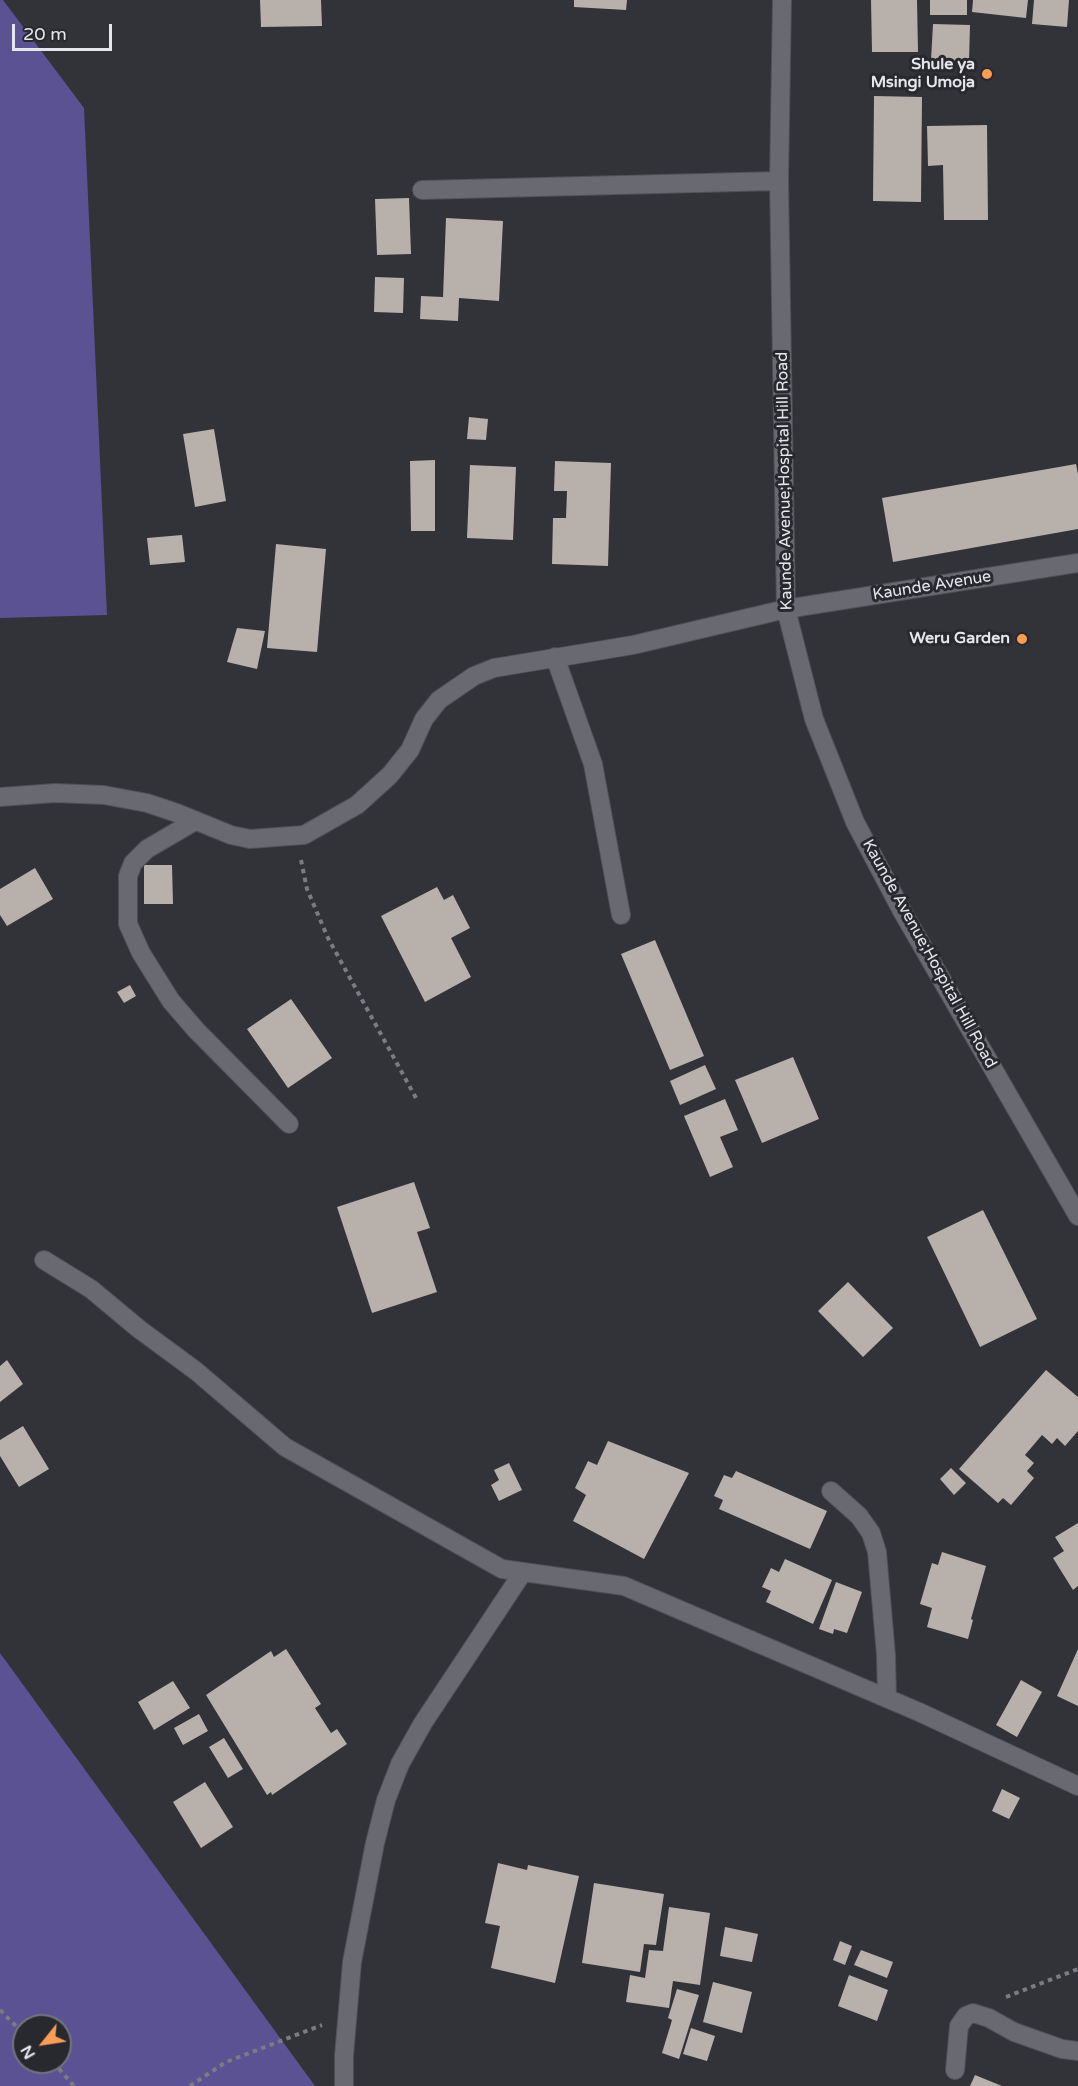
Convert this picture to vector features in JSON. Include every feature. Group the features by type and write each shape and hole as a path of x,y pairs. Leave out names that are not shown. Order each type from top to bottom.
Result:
{"street":[{"name":"Kaunde Avenue;Hospital Hill Road","path":"782,0 779,181 786,609 814,719 855,822 902,911 1078,1216"},
{"path":"422,190 779,181"},
{"name":"Kaunde Avenue","path":"304,835 357,805 390,775 410,750 424,719 439,700 459,685 494,668 633,645 786,609 1078,563"},
{"path":"555,657 593,764 621,915"},
{"path":"0,797 55,793 104,795 147,803 231,835 250,839 304,835"},
{"path":"195,821 147,849 133,863 128,876 128,924 141,953 171,1001 196,1030 289,1124"},
{"path":"44,1260 91,1289 139,1329 196,1371 285,1447 502,1569 624,1586 887,1698 1078,1786"},
{"path":"831,1491 859,1516 871,1533 877,1552 886,1655 887,1698"},
{"path":"344,2086 344,2056 352,1962 375,1843 386,1800 400,1764 423,1723 524,1572"},
{"path":"955,2070 959,2026 966,2016 973,2013 989,2018 1014,2032 1062,2049 1078,2052"}],"path":[{"path":"304,835 300,856 307,889 328,938 416,1098"},
{"path":"973,2013 1001,1999 1078,1970"},
{"path":"0,2010 12,2022"},
{"path":"190,2086 226,2062 348,2016"},
{"path":"64,2074 75,2086"}],"shaded area":[{"path":"0,0 3,0 84,108 107,615 0,618"},
{"path":"0,1653 315,2086 0,2086"}],"building":[{"path":"260,0 321,0 322,26 261,27"},
{"path":"574,0 627,0 626,10 574,7"},
{"path":"871,0 917,0 918,52 872,52"},
{"path":"930,0 967,0 967,15 930,15"},
{"path":"973,0 1028,0 1026,18 972,12"},
{"path":"1034,0 1069,0 1067,27 1032,24"},
{"path":"933,24 970,25 969,62 931,60"},
{"path":"874,96 922,97 921,202 873,201"},
{"path":"987,125 988,220 944,220 943,165 928,166 927,126"},
{"path":"409,198 411,254 377,255 375,199"},
{"path":"446,218 503,221 499,301 459,298 458,321 420,319 421,296 443,297"},
{"path":"375,277 404,278 403,313 374,312"},
{"path":"469,417 488,419 486,440 467,439"},
{"path":"214,429 226,501 195,507 183,434"},
{"path":"435,460 435,531 411,531 410,461"},
{"path":"555,461 611,463 608,566 552,564 553,518 566,518 567,491 554,491"},
{"path":"1076,464 1078,529 893,562 882,498"},
{"path":"470,465 516,467 513,540 467,538"},
{"path":"182,535 185,562 150,565 147,538"},
{"path":"276,544 326,549 317,652 267,648"},
{"path":"237,628 265,631 257,669 227,662"},
{"path":"144,865 172,865 173,904 144,904"},
{"path":"35,868 53,899 7,926 0,915 0,889"},
{"path":"437,887 444,900 453,895 470,928 451,938 471,977 425,1002 381,916"},
{"path":"655,940 704,1056 670,1070 621,954"},
{"path":"130,985 136,996 124,1003 117,992"},
{"path":"291,999 332,1058 288,1088 247,1029"},
{"path":"793,1057 819,1119 762,1143 735,1080"},
{"path":"705,1065 716,1089 680,1105 670,1081"},
{"path":"725,1099 738,1130 720,1137 733,1167 710,1177 684,1116"},
{"path":"414,1182 430,1228 417,1232 437,1292 372,1313 337,1207"},
{"path":"983,1210 1037,1319 980,1347 927,1237"},
{"path":"848,1282 893,1328 863,1357 818,1311"},
{"path":"7,1360 23,1384 0,1402 0,1366"},
{"path":"1046,1370 1078,1397 1078,1431 1065,1446 1057,1438 1052,1444 1042,1435 1025,1455 1034,1463 1027,1471 1034,1478 1011,1505 1003,1498 998,1503 959,1469"},
{"path":"23,1426 49,1469 19,1487 0,1456 0,1440"},
{"path":"608,1441 689,1473 644,1559 573,1521 586,1495 575,1488 588,1461 597,1465"},
{"path":"509,1463 522,1490 499,1501 491,1485 499,1480 494,1470"},
{"path":"951,1468 966,1483 954,1495 940,1479"},
{"path":"736,1471 827,1511 810,1549 719,1509 723,1500 714,1496 724,1475 732,1478"},
{"path":"1078,1523 1078,1586 1073,1590 1053,1558 1064,1551 1055,1537"},
{"path":"942,1552 986,1566 971,1619 973,1620 968,1639 927,1627 932,1608 920,1604 932,1563 938,1565"},
{"path":"785,1559 832,1580 813,1624 766,1602 771,1591 762,1587 771,1568 779,1572"},
{"path":"836,1582 862,1592 847,1633 834,1629 833,1634 819,1629"},
{"path":"286,1649 321,1704 315,1708 331,1733 337,1729 347,1744 272,1795 271,1792 267,1795 206,1695 271,1651 274,1657"},
{"path":"1078,1649 1078,1706 1057,1696"},
{"path":"1021,1680 1042,1692 1017,1737 996,1725"},
{"path":"173,1681 190,1708 154,1730 138,1702"},
{"path":"199,1714 208,1731 183,1745 174,1728"},
{"path":"224,1738 243,1769 228,1778 209,1747"},
{"path":"205,1782 233,1827 201,1848 173,1802"},
{"path":"1002,1789 1020,1798 1009,1819 992,1811"},
{"path":"498,1863 527,1870 528,1865 579,1876 555,1983 491,1968 500,1926 485,1923"},
{"path":"594,1883 664,1894 656,1945 644,1944 640,1972 582,1963"},
{"path":"669,1907 710,1913 700,1985 673,1981 669,2008 626,2002 630,1975 645,1978 649,1950 663,1951"},
{"path":"725,1927 758,1934 752,1962 720,1956"},
{"path":"840,1941 852,1946 845,1965 833,1960"},
{"path":"861,1950 893,1962 887,1978 854,1965"},
{"path":"849,1975 888,1990 877,2021 838,2006"},
{"path":"713,1982 752,1992 742,2033 703,2022"},
{"path":"677,1989 699,1995 679,2059 662,2053 672,2020 668,2018"},
{"path":"691,2028 715,2036 707,2061 683,2054"},
{"path":"975,2075 1002,2086 970,2086"}],"place":[{"name":"Shule ya Msingi Umoja","path":"987,74"},
{"name":"Weru Garden","path":"1022,639"}]}
